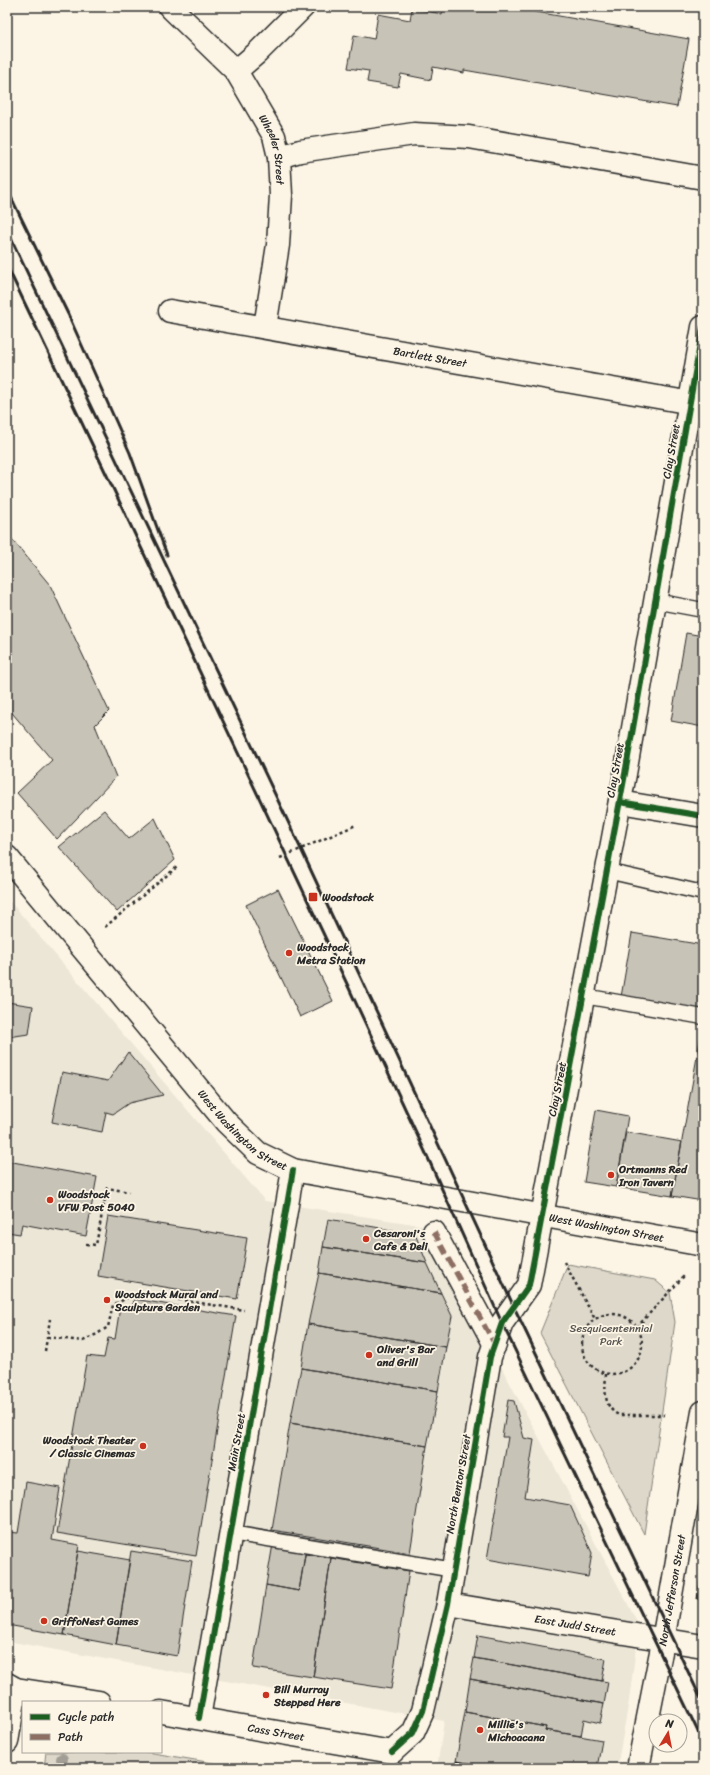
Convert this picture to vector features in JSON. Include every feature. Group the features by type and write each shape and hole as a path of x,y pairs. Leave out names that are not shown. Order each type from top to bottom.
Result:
{"street":[{"name":"Wheeler Street","path":"170,7 236,71 274,136 279,157 281,195 278,245 265,327"},
{"path":"236,71 257,53 303,7"},
{"path":"279,157 300,151 414,134 461,136 703,178"},
{"name":"Bartlett Street","path":"170,311 696,404"},
{"name":"Clay Street","path":"543,1216 620,802 655,601 696,404 703,327"},
{"path":"620,802 703,816"},
{"name":"West Washington Street","path":"7,857 226,1122 258,1153 293,1170 703,1245"},
{"name":"Main Street","path":"199,1718 293,1170"},
{"name":"North Benton Street","path":"391,1760 413,1733 423,1711 448,1604 490,1357 502,1324 529,1285 543,1216"},
{"path":"434,1232 495,1345"},
{"name":"North Jefferson Street","path":"638,1768 703,1412"},
{"name":"East Judd Street","path":"448,1604 703,1646"},
{"path":"7,1742 11,1687 93,1701"},
{"name":"Cass Street","path":"162,1712 199,1718 391,1760"}],"lane":[{"path":"655,601 703,610"},
{"path":"607,871 703,893"},
{"path":"584,996 703,1017"},
{"path":"231,1533 454,1570"}],"path":[{"path":"280,858 356,825"},
{"path":"105,927 177,867"},
{"path":"86,1244 96,1245 107,1188 129,1192"},
{"path":"564,1262 595,1319"},
{"path":"637,1327 684,1276"},
{"path":"47,1336 82,1341 97,1334 108,1327 113,1305 137,1293 244,1310"},
{"path":"613,1314 631,1320 637,1327 641,1336 642,1346 640,1356 634,1365 621,1372 606,1374 596,1370 589,1364 583,1355 581,1345 587,1326 595,1319 604,1315 613,1314"},
{"path":"45,1351 50,1319"},
{"path":"606,1374 605,1389 607,1404 614,1413 619,1415 665,1416"}],"shaded area":[{"path":"7,898 265,1201 426,1226 639,1625 629,1701 617,1768 437,1768 444,1721 7,1641"}],"green space":[{"name":"Sesquicentennial Park","path":"568,1264 655,1280 670,1293 675,1322 644,1534 540,1333"},
{"path":"46,1753 153,1753 243,1768 44,1768"}],"building":[{"path":"443,7 508,7 689,39 677,107 464,70 464,73 433,67 431,80 401,74 398,87 367,82 369,71 348,68 354,35 374,39 378,14 410,20 412,8 442,14"},
{"path":"7,533 50,585 109,711 95,725 116,777 57,839 17,793 52,760 7,707"},
{"path":"686,633 703,636 703,727 671,721"},
{"path":"104,810 129,839 155,818 175,860 117,912 59,847"},
{"name":"Woodstock Metra Station","path":"278,889 333,1001 300,1017 246,905"},
{"path":"632,933 703,945 703,1010 621,997"},
{"path":"7,1002 33,1006 29,1034 7,1037"},
{"path":"703,1029 703,1201 672,1196"},
{"path":"128,1052 163,1095 129,1103 113,1114 106,1112 102,1132 52,1122 62,1072 108,1081"},
{"path":"596,1110 628,1116 616,1187 584,1182"},
{"path":"626,1132 682,1142 672,1196 616,1187"},
{"name":"Woodstock VFW Post 5040","path":"7,1161 97,1177 86,1236 22,1224 20,1234 7,1232"},
{"path":"108,1216 247,1238 237,1299 98,1276"},
{"path":"328,1219 415,1234 427,1263 323,1247"},
{"path":"323,1247 427,1263 441,1293 319,1273"},
{"path":"319,1273 441,1293 452,1316 446,1347 308,1324"},
{"name":"Woodstock Theater / Classic Cinemas","path":"134,1299 236,1316 196,1556 57,1533 87,1356 104,1358 108,1338 115,1339 120,1307 132,1309"},
{"path":"308,1324 446,1347 438,1391 301,1368"},
{"path":"301,1368 438,1391 427,1446 290,1423"},
{"path":"508,1400 514,1401 524,1438 534,1440 525,1497 570,1505 592,1553 588,1577 487,1559 508,1437 502,1437"},
{"path":"290,1423 427,1446 410,1553 272,1530"},
{"path":"26,1482 60,1488 52,1540 79,1545 64,1635 7,1625 7,1532 18,1533"},
{"path":"273,1544 306,1550 299,1591 266,1585"},
{"path":"78,1551 130,1560 116,1645 64,1635"},
{"path":"131,1551 192,1561 177,1656 116,1645"},
{"path":"305,1554 331,1558 313,1677 253,1668 266,1585 299,1591"},
{"path":"331,1558 409,1571 391,1689 313,1677"},
{"path":"703,1565 703,1600 697,1599"},
{"path":"478,1635 606,1659 602,1681 474,1658"},
{"path":"474,1658 608,1682 604,1704 470,1679"},
{"path":"470,1679 604,1704 600,1723 584,1719 581,1736 545,1730 546,1727 465,1712"},
{"path":"465,1712 546,1727 545,1730 602,1740 597,1768 495,1768 456,1761"},
{"path":"456,1761 495,1768 455,1768"}],"railway":[{"path":"7,189 68,314 130,453 167,555"},
{"path":"7,230 301,849 514,1307 703,1703"},
{"path":"7,266 348,986 428,1158 502,1323 703,1742"}],"marked path":[{"path":"434,1232 495,1345"}],"cycle path":[{"path":"392,1752 413,1733 423,1711 448,1604 490,1357 502,1323 529,1285 625,774 703,327"},
{"path":"620,802 703,816"},
{"path":"199,1718 293,1170"}],"place":[{"name":"Woodstock","path":"313,897"},
{"name":"Woodstock Metra Station","path":"289,953"},
{"name":"Ortmanns Red Iron Tavern","path":"611,1175"},
{"name":"Woodstock VFW Post 5040","path":"50,1200"},
{"name":"Cesaroni's Cafe & Deli","path":"366,1239"},
{"name":"Woodstock Mural and Sculpture Garden","path":"107,1300"},
{"name":"Oliver's Bar and Grill","path":"369,1355"},
{"name":"Woodstock Theater / Classic Cinemas","path":"143,1446"},
{"name":"GriffoNest Games","path":"44,1621"},
{"name":"Bill Murray Stepped Here","path":"266,1695"},
{"name":"Millie's Michoacana","path":"480,1730"}]}
